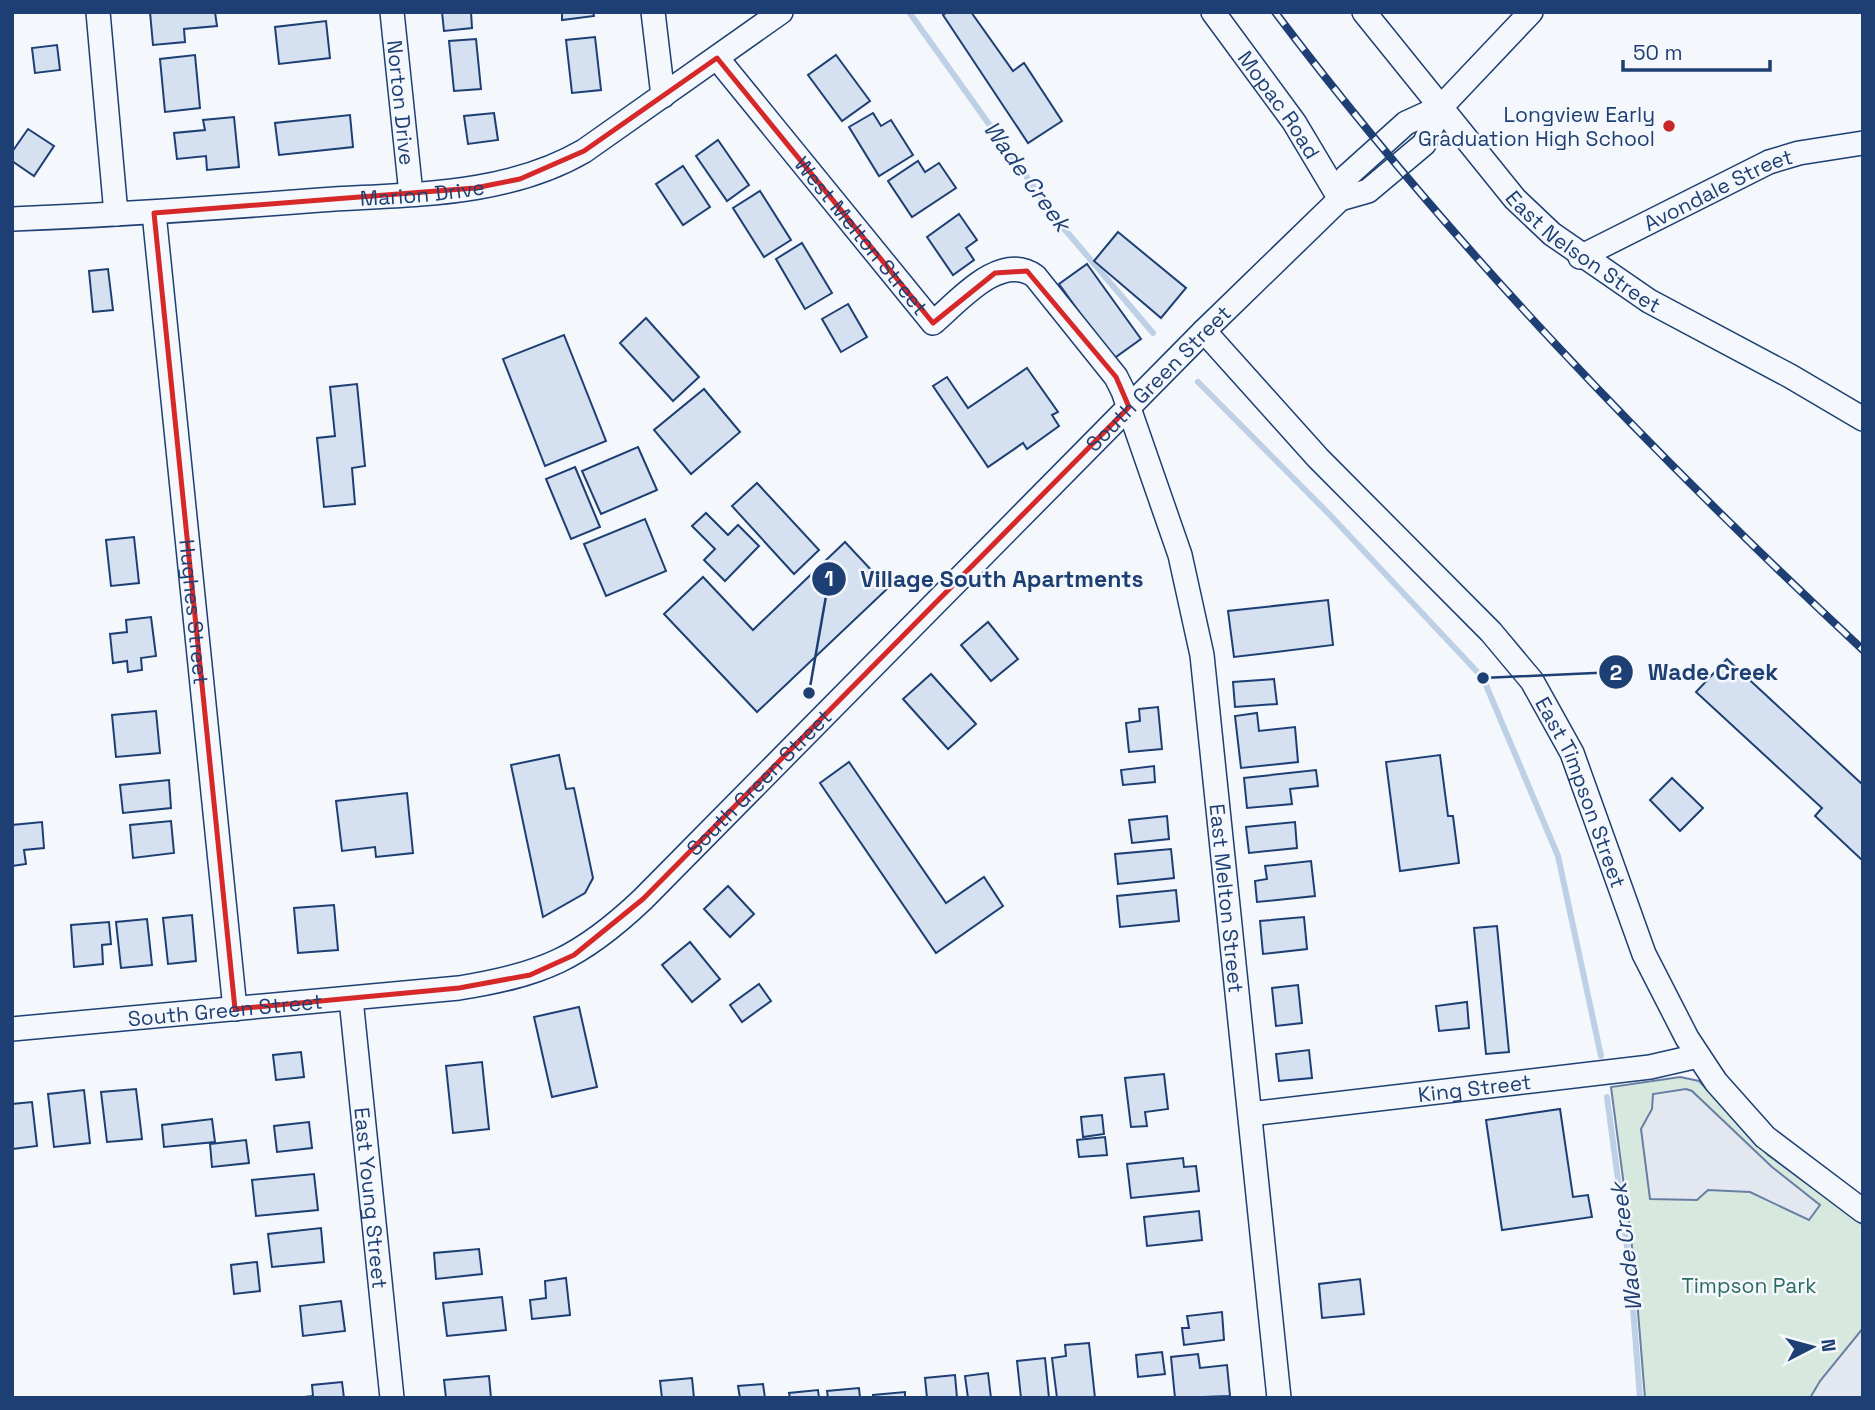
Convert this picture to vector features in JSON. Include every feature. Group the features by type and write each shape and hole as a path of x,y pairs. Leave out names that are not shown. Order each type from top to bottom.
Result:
{"street":[{"path":"98,12 116,214"},
{"name":"Norton Drive","path":"392,12 411,194"},
{"path":"653,12 663,96"},
{"name":"Marion Drive","path":"12,219 154,213 411,194 483,187 536,174 584,151 781,12"},
{"name":"Mopac Road","path":"1213,12 1294,122 1340,199"},
{"name":"East Nelson Street","path":"1364,12 1523,208 1580,257 1649,301 1790,376 1863,419"},
{"name":"South Green Street","path":"12,1029 459,988 511,979 561,962 596,939 643,899 1204,331 1340,199 1368,191 1424,144 1441,107 1531,12"},
{"name":"West Melton Street","path":"717,58 933,323 995,273 1009,269 1027,271 1035,276 1116,377 1129,407"},
{"name":"Avondale Street","path":"1580,257 1769,162 1800,153 1863,143"},
{"name":"Hughes Street","path":"154,213 234,1009"},
{"name":"East Timpson Street","path":"1204,331 1318,458 1491,632 1532,681 1572,753 1657,984 1698,1056 1723,1090 1765,1137 1863,1211"},
{"name":"East Melton Street","path":"1129,407 1180,555 1202,655 1279,1398"},
{"name":"East Young Street","path":"351,999 392,1398"},
{"name":"King Street","path":"1250,1114 1650,1067 1698,1056"}],"highlighted area":[{"path":"717,58 933,323 995,273 1027,271 1116,377 1129,407 643,899 574,955 530,975 459,988 235,1009 154,213 475,188 520,179 584,151"}],"green space":[{"name":"Timpson Park","path":"1680,1077 1699,1081 1768,1155 1863,1225 1863,1398 1645,1398 1634,1262 1611,1087"}],"shaded area":[{"path":"1686,1089 1692,1091 1772,1167 1820,1205 1809,1220 1750,1192 1708,1190 1697,1200 1650,1199 1641,1129 1652,1109 1653,1094"},
{"path":"1863,1328 1863,1398 1810,1398 1820,1381"}],"building":[{"path":"150,12 215,12 217,26 184,29 185,42 153,45"},
{"path":"442,12 471,12 472,28 444,31"},
{"path":"562,12 593,12 594,16 562,20"},
{"path":"947,12 971,12 1013,71 1024,63 1062,121 1028,143 943,15"},
{"path":"326,21 330,58 279,64 275,27"},
{"path":"595,37 601,90 572,93 566,40"},
{"path":"476,39 481,89 454,91 449,41"},
{"path":"57,45 60,70 35,73 32,48"},
{"path":"195,55 200,108 165,112 160,59"},
{"path":"836,55 870,101 842,121 808,75"},
{"path":"494,113 498,140 468,144 464,116"},
{"path":"873,113 881,126 891,120 913,155 879,176 849,127"},
{"path":"350,115 353,147 279,155 275,123"},
{"path":"234,117 239,167 207,170 206,156 177,159 174,133 205,130 203,120"},
{"path":"28,129 54,146 34,176 12,161 12,152"},
{"path":"718,140 749,185 727,201 696,156"},
{"path":"918,161 925,172 939,163 956,188 912,217 888,181"},
{"path":"683,166 710,207 683,225 656,184"},
{"path":"760,191 791,240 764,257 733,208"},
{"path":"959,214 977,240 966,248 974,260 953,275 927,237"},
{"path":"1118,232 1186,288 1161,318 1094,261"},
{"path":"802,243 832,293 805,309 776,259"},
{"path":"1087,264 1141,339 1113,359 1059,284"},
{"path":"108,269 113,310 93,312 89,271"},
{"path":"848,304 867,337 841,352 822,319"},
{"path":"646,318 699,377 673,401 620,343"},
{"path":"564,335 606,441 545,466 503,359"},
{"path":"1027,368 1058,412 1052,415 1059,426 1027,449 1023,443 988,467 933,386 947,377 968,408"},
{"path":"357,384 365,466 352,468 355,504 324,507 317,438 335,436 330,387"},
{"path":"704,389 740,432 691,474 654,430"},
{"path":"638,447 657,490 601,514 582,471"},
{"path":"575,467 600,527 571,539 546,479"},
{"path":"757,483 819,550 794,574 732,506"},
{"path":"706,513 728,535 738,525 759,546 725,581 704,560 715,549 692,526"},
{"path":"645,519 666,571 606,596 584,544"},
{"path":"134,537 139,583 111,586 106,540"},
{"path":"845,542 888,588 757,712 664,614 703,577 753,630"},
{"path":"1328,600 1333,645 1234,657 1228,611"},
{"path":"151,617 156,656 141,658 142,670 128,672 127,661 113,663 110,634 127,632 126,620"},
{"path":"988,622 1018,659 991,681 961,645"},
{"path":"1727,659 1863,785 1863,861 1815,816 1822,808 1696,692"},
{"path":"931,674 976,724 948,749 903,699"},
{"path":"1274,679 1277,704 1235,707 1233,682"},
{"path":"1158,707 1162,749 1129,752 1126,723 1140,721 1139,709"},
{"path":"156,711 160,753 116,757 112,715"},
{"path":"1257,713 1259,731 1295,727 1298,762 1241,768 1235,716"},
{"path":"559,755 566,789 574,788 593,878 585,893 543,917 511,765"},
{"path":"1440,755 1448,816 1453,816 1459,863 1400,871 1386,762"},
{"path":"849,762 946,903 984,877 1003,906 936,953 820,783"},
{"path":"1154,766 1155,782 1123,785 1121,770"},
{"path":"1316,770 1318,786 1290,789 1292,804 1247,808 1244,778"},
{"path":"1672,778 1703,808 1680,831 1650,800"},
{"path":"169,780 171,808 123,813 120,785"},
{"path":"407,793 413,853 376,857 375,847 342,851 336,801"},
{"path":"1167,816 1169,839 1132,843 1129,820"},
{"path":"171,821 174,853 133,858 130,825"},
{"path":"42,822 44,848 24,850 26,864 12,866 12,825"},
{"path":"1295,822 1297,848 1249,853 1246,827"},
{"path":"1171,849 1174,878 1118,884 1115,854"},
{"path":"1311,861 1315,896 1257,902 1255,881 1267,879 1265,866"},
{"path":"728,886 754,914 730,937 704,909"},
{"path":"1176,890 1179,921 1120,927 1117,896"},
{"path":"334,905 338,950 298,953 294,908"},
{"path":"192,915 196,961 168,964 163,918"},
{"path":"1304,917 1307,949 1263,954 1260,921"},
{"path":"147,919 152,965 121,968 116,922"},
{"path":"109,922 111,944 102,945 103,964 74,967 71,925"},
{"path":"1497,926 1509,1052 1486,1054 1474,928"},
{"path":"690,942 720,979 692,1002 662,965"},
{"path":"759,984 771,1001 742,1022 730,1005"},
{"path":"1298,985 1302,1023 1276,1026 1272,988"},
{"path":"1467,1002 1469,1028 1439,1031 1436,1006"},
{"path":"579,1007 597,1087 552,1097 534,1017"},
{"path":"1309,1050 1312,1078 1279,1081 1276,1054"},
{"path":"301,1052 304,1077 276,1080 273,1055"},
{"path":"482,1062 489,1129 453,1133 446,1066"},
{"path":"1164,1074 1168,1109 1145,1112 1147,1126 1131,1127 1125,1078"},
{"path":"136,1089 142,1139 107,1142 101,1092"},
{"path":"84,1090 90,1143 54,1147 48,1094"},
{"path":"32,1102 37,1146 12,1149 12,1104"},
{"path":"1560,1109 1573,1197 1588,1195 1592,1217 1502,1230 1486,1120"},
{"path":"1102,1115 1104,1134 1083,1137 1081,1117"},
{"path":"212,1119 215,1142 164,1147 162,1125"},
{"path":"309,1122 312,1148 277,1152 274,1126"},
{"path":"1105,1137 1107,1155 1079,1157 1077,1140"},
{"path":"246,1140 249,1163 212,1167 210,1144"},
{"path":"1183,1158 1184,1167 1196,1166 1199,1191 1131,1198 1127,1164"},
{"path":"314,1174 318,1210 256,1216 252,1180"},
{"path":"1199,1211 1202,1240 1147,1246 1144,1217"},
{"path":"321,1228 324,1262 272,1267 268,1234"},
{"path":"479,1249 482,1274 436,1279 434,1253"},
{"path":"257,1262 260,1291 234,1294 231,1265"},
{"path":"566,1278 570,1315 532,1319 530,1300 546,1298 545,1281"},
{"path":"1360,1279 1364,1314 1322,1318 1319,1284"},
{"path":"502,1297 506,1330 447,1336 443,1303"},
{"path":"341,1301 345,1331 303,1336 300,1306"},
{"path":"1222,1312 1224,1340 1184,1345 1182,1328 1189,1328 1187,1316"},
{"path":"1089,1343 1095,1398 1057,1398 1052,1358 1066,1356 1065,1345"},
{"path":"1162,1352 1165,1374 1138,1377 1136,1355"},
{"path":"1198,1354 1200,1368 1227,1365 1230,1396 1175,1398 1171,1357"},
{"path":"1045,1358 1049,1398 1021,1398 1017,1361"},
{"path":"988,1373 991,1398 968,1398 965,1376"},
{"path":"955,1375 957,1398 927,1398 925,1378"},
{"path":"489,1376 491,1398 446,1398 444,1380"},
{"path":"692,1378 694,1398 662,1398 660,1381"},
{"path":"342,1382 344,1398 296,1398 313,1396 312,1385"},
{"path":"763,1384 765,1398 740,1398 738,1386"},
{"path":"859,1388 860,1398 828,1398 827,1391"},
{"path":"818,1390 819,1398 790,1398 789,1393"},
{"path":"905,1392 905,1398 873,1398 873,1395"}],"waterway":[{"name":"Wade Creek","path":"909,12 1061,225 1153,333"},
{"name":"Wade Creek","path":"1198,382 1330,515 1483,678 1558,856 1601,1056"},
{"name":"Wade Creek","path":"1607,1097 1630,1269 1640,1398"}],"railway":[{"path":"1275,12 1411,181 1555,344 1707,500 1863,650"}],"place":[{"name":"Longview Early Graduation High School","path":"1669,126"},
{"name":"Wade Creek","path":"1483,678"},
{"name":"Village South Apartments","path":"809,693"}]}
